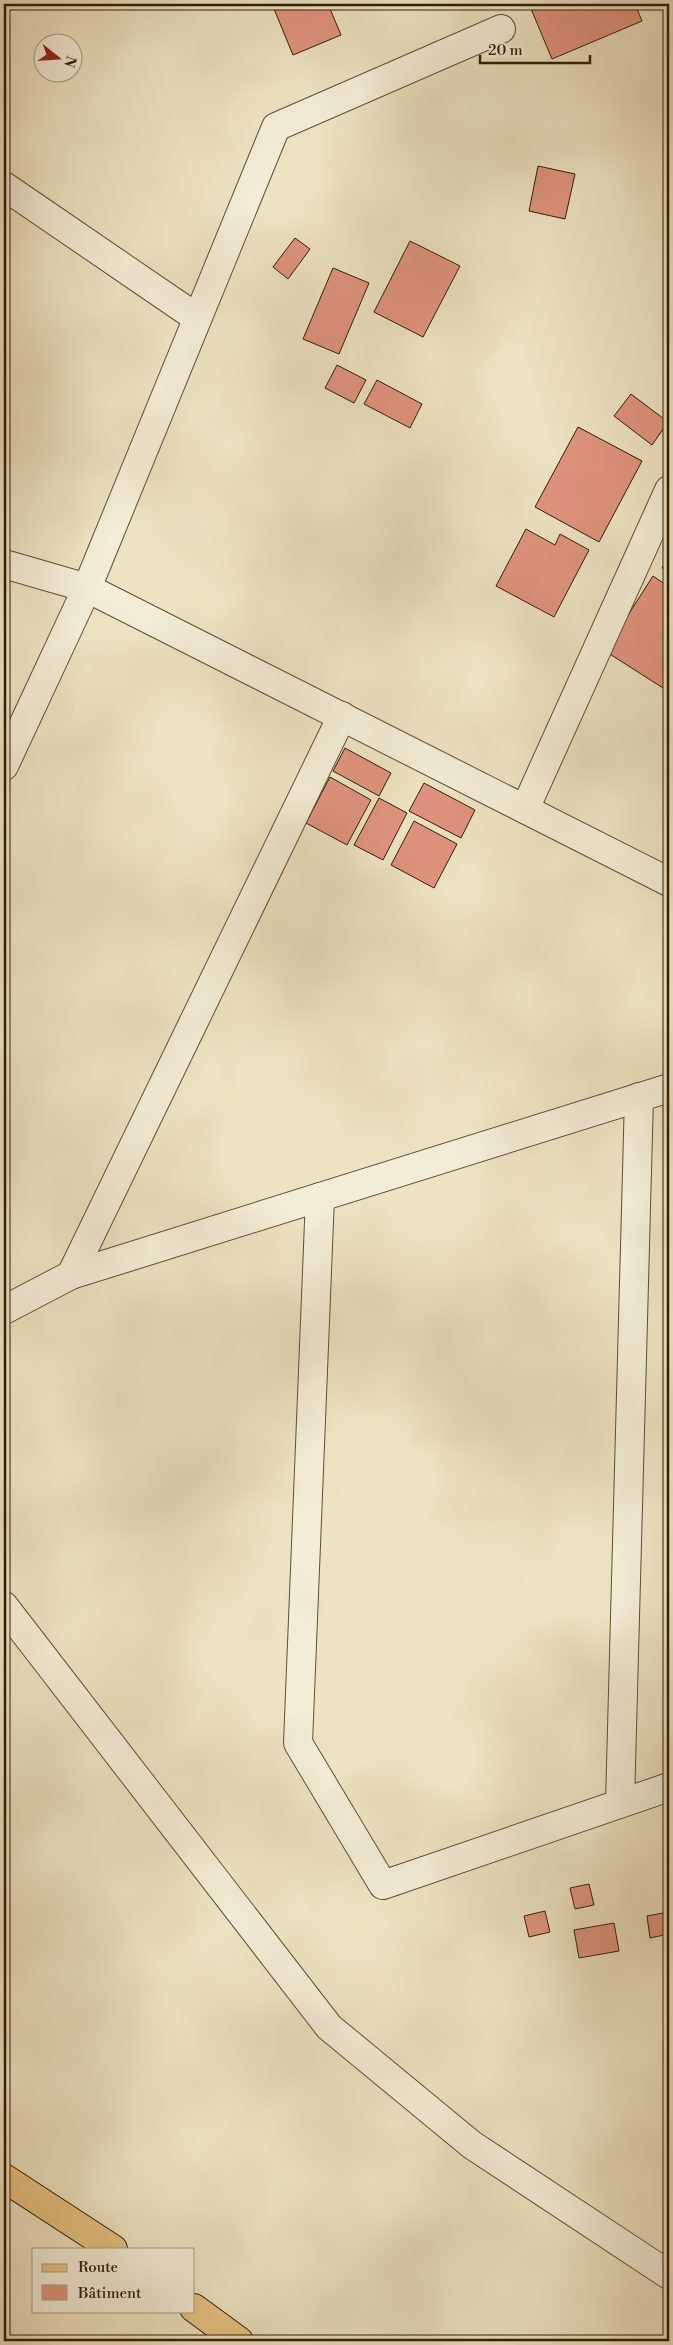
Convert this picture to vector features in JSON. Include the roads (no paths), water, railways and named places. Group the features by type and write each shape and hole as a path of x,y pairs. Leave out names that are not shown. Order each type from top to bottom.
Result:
{"main road":[{"path":"4,2178 111,2248"},
{"path":"195,2309 239,2341"}],"street":[{"path":"4,766 87,588 276,127 501,28"},
{"path":"4,186 197,318"},
{"path":"525,809 669,490"},
{"path":"4,564 87,588 669,882"},
{"path":"71,1275 342,716"},
{"path":"4,1310 71,1275 669,1088"},
{"path":"620,1803 639,1097"},
{"path":"320,1197 298,1743 383,1885 669,1787"},
{"path":"4,1606 329,2027 472,2145 669,2275"}]}
